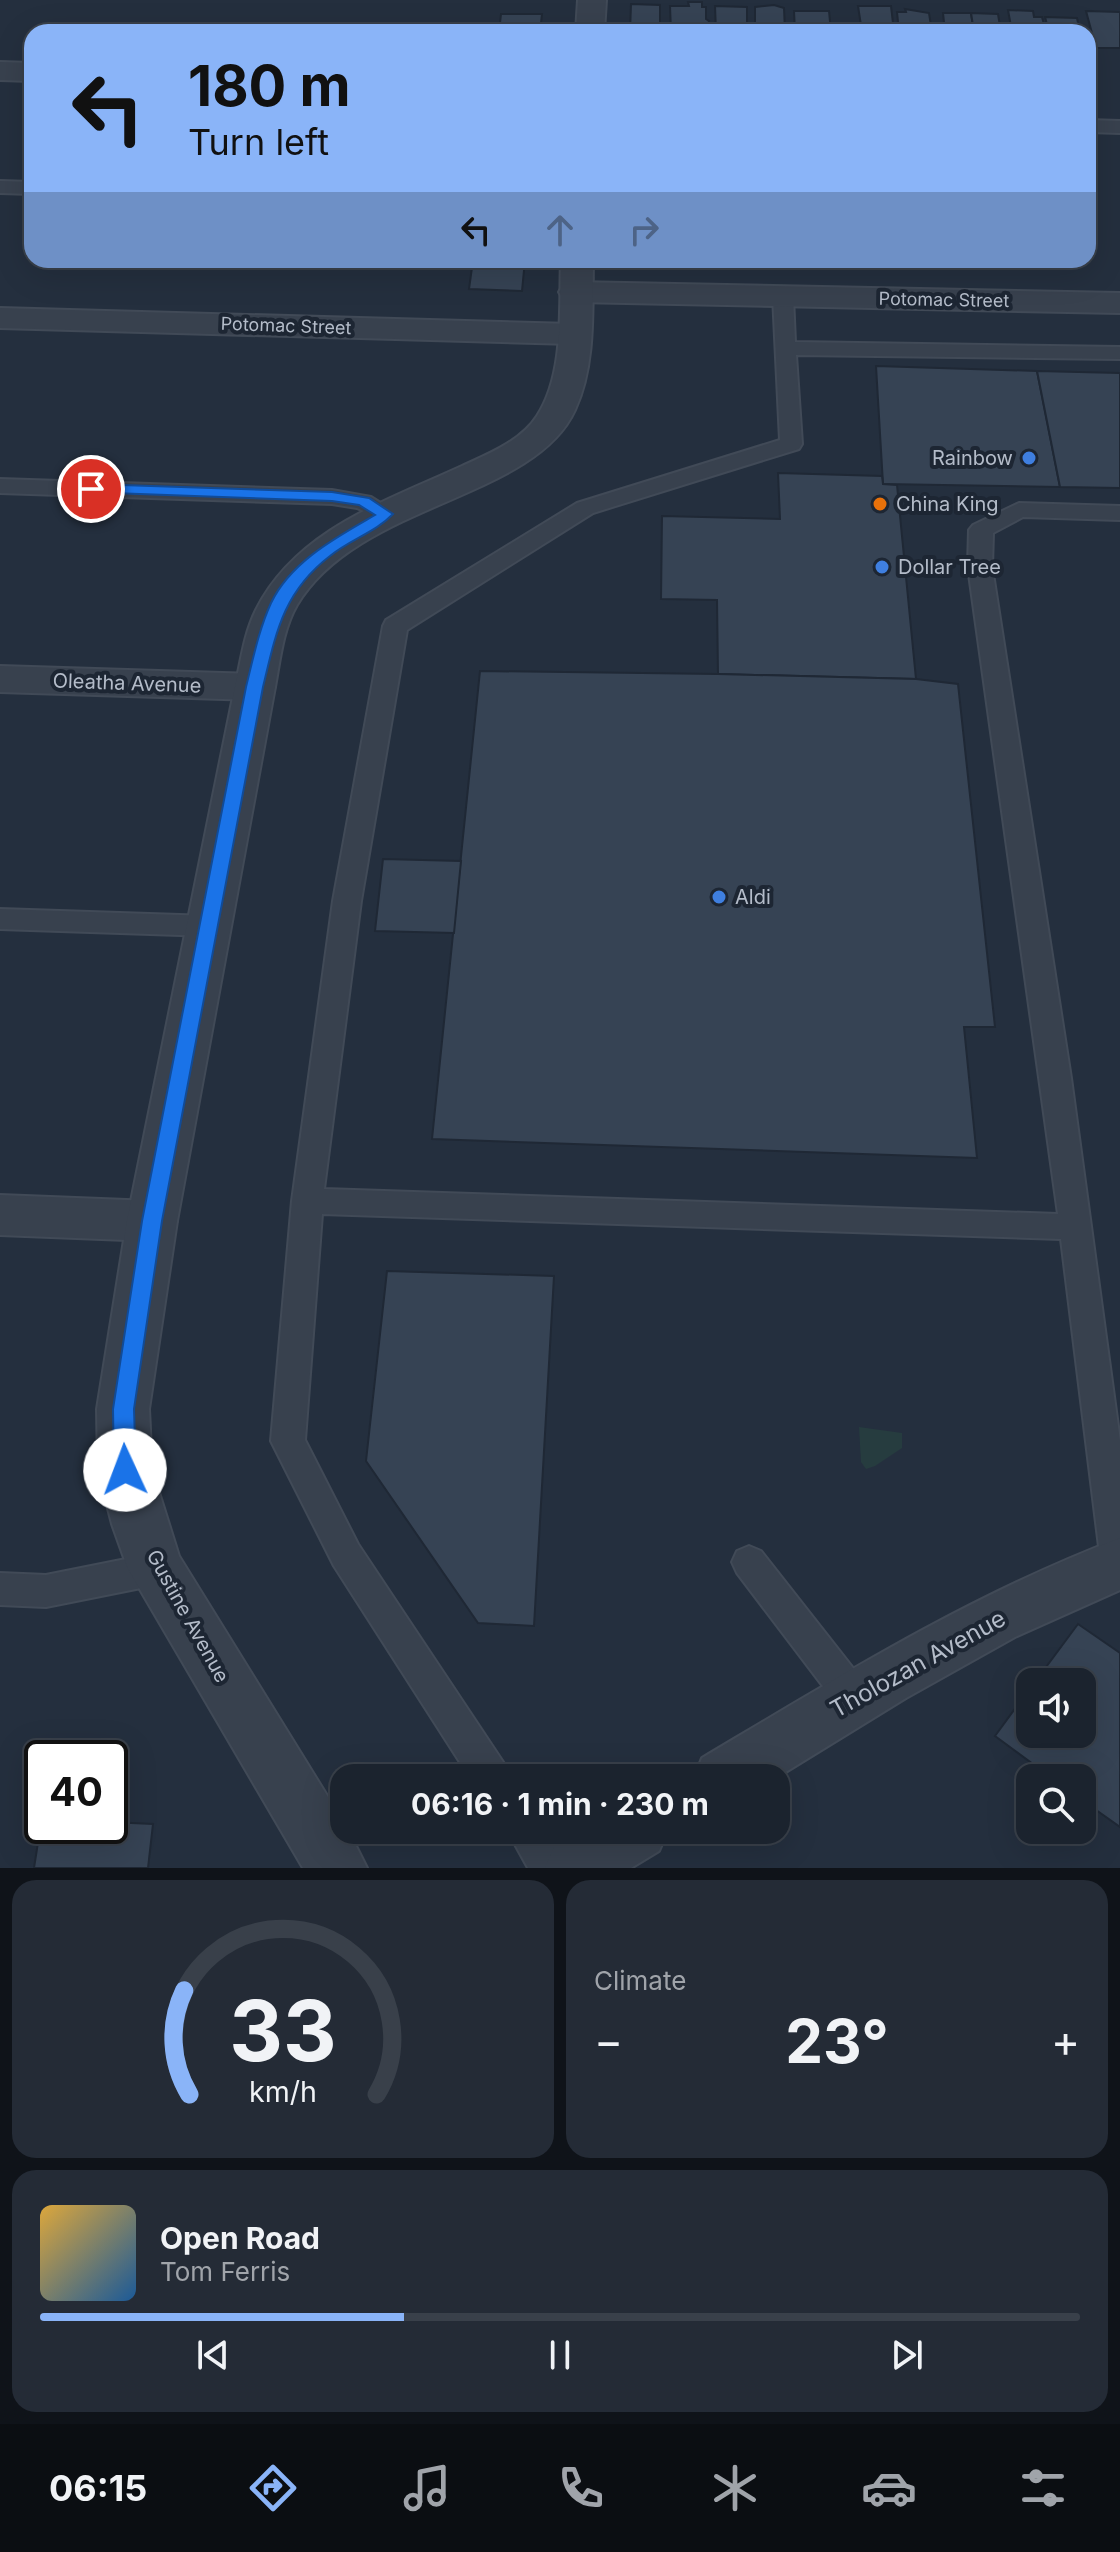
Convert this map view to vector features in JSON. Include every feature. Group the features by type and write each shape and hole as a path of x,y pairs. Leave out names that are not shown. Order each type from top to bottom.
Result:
{"street":[{"path":"590,24 592,0"},
{"path":"0,71 24,72"},
{"name":"Potomac Street","path":"0,318 575,296 783,296 1120,303"},
{"name":"Gustine Avenue","path":"337,1868 156,1569 139,1524 125,1470 123,1409 152,1221 255,687 268,632 280,601 300,575 325,552 386,514 512,456 541,435 557,413 567,387 572,363 575,296"},
{"name":"Oleatha Avenue","path":"0,679 255,687"},
{"path":"0,1215 152,1221"},
{"name":"Tholozan Avenue","path":"746,1764 854,1698 995,1619 1119,1563"},
{"path":"575,1868 615,1844"}],"lane":[{"path":"1096,126 1120,127"},
{"path":"0,187 24,188"},
{"path":"483,1764 346,1555 288,1441 307,1201 347,901 395,626 585,508 791,444 783,296"},
{"path":"785,348 1120,353"},
{"path":"0,486 332,497 363,502 386,514"},
{"path":"1119,1563 1075,1227 980,567 981,530 1019,510 1120,513"},
{"path":"0,919 210,926"},
{"path":"307,1201 1075,1227"},
{"path":"749,1562 854,1698"},
{"path":"0,1589 46,1591 156,1569"},
{"path":"535,1844 550,1868"}],"green space":[{"path":"859,1427 902,1433 902,1448 866,1469 861,1462"}],"building":[{"path":"688,2 702,2 702,7 706,7 708,24 671,24 670,6 689,6"},
{"path":"631,4 660,5 660,24 630,24"},
{"path":"774,5 784,8 785,24 755,24 755,7"},
{"path":"715,6 747,7 747,24 716,24"},
{"path":"858,6 891,6 893,24 861,24"},
{"path":"905,9 929,13 931,24 898,24 897,12 906,12"},
{"path":"1008,10 1033,11 1034,17 1042,17 1044,24 1011,24"},
{"path":"794,11 829,11 830,24 795,24"},
{"path":"1086,11 1120,12 1120,48 1096,48 1096,24 1090,24"},
{"path":"943,13 971,13 973,24 944,24"},
{"path":"971,13 998,14 1000,24 973,24"},
{"path":"501,14 542,14 541,24 500,24"},
{"path":"1045,17 1077,18 1078,24 1047,24"},
{"path":"472,268 524,268 522,291 469,289"},
{"path":"876,366 1037,371 1060,487 883,484"},
{"path":"1037,371 1120,373 1120,488 1060,487"},
{"path":"778,473 882,476 883,484 897,485 916,679 718,674 717,600 661,599 662,516 780,519"},
{"name":"Aldi","path":"480,671 916,679 958,684 995,1027 964,1027 977,1158 432,1139"},
{"path":"383,859 461,861 454,933 375,931"},
{"path":"387,1271 554,1276 534,1626 478,1623 366,1461"},
{"path":"1078,1624 1120,1653 1120,1827 1096,1810 1096,1764 1033,1764 995,1736 1016,1707 1016,1748 1096,1748 1096,1668 1045,1668"},
{"path":"128,1823 153,1824 148,1868 34,1868 38,1844 128,1844"}],"place":[{"name":"Rainbow","path":"1029,458"},
{"name":"China King","path":"880,504"},
{"name":"Dollar Tree","path":"882,567"},
{"name":"Aldi","path":"719,897"}],"route":[{"path":"91,489 332,497 363,502 386,514 325,552 300,575 280,601 268,632 152,1221 123,1409 125,1470"}]}
